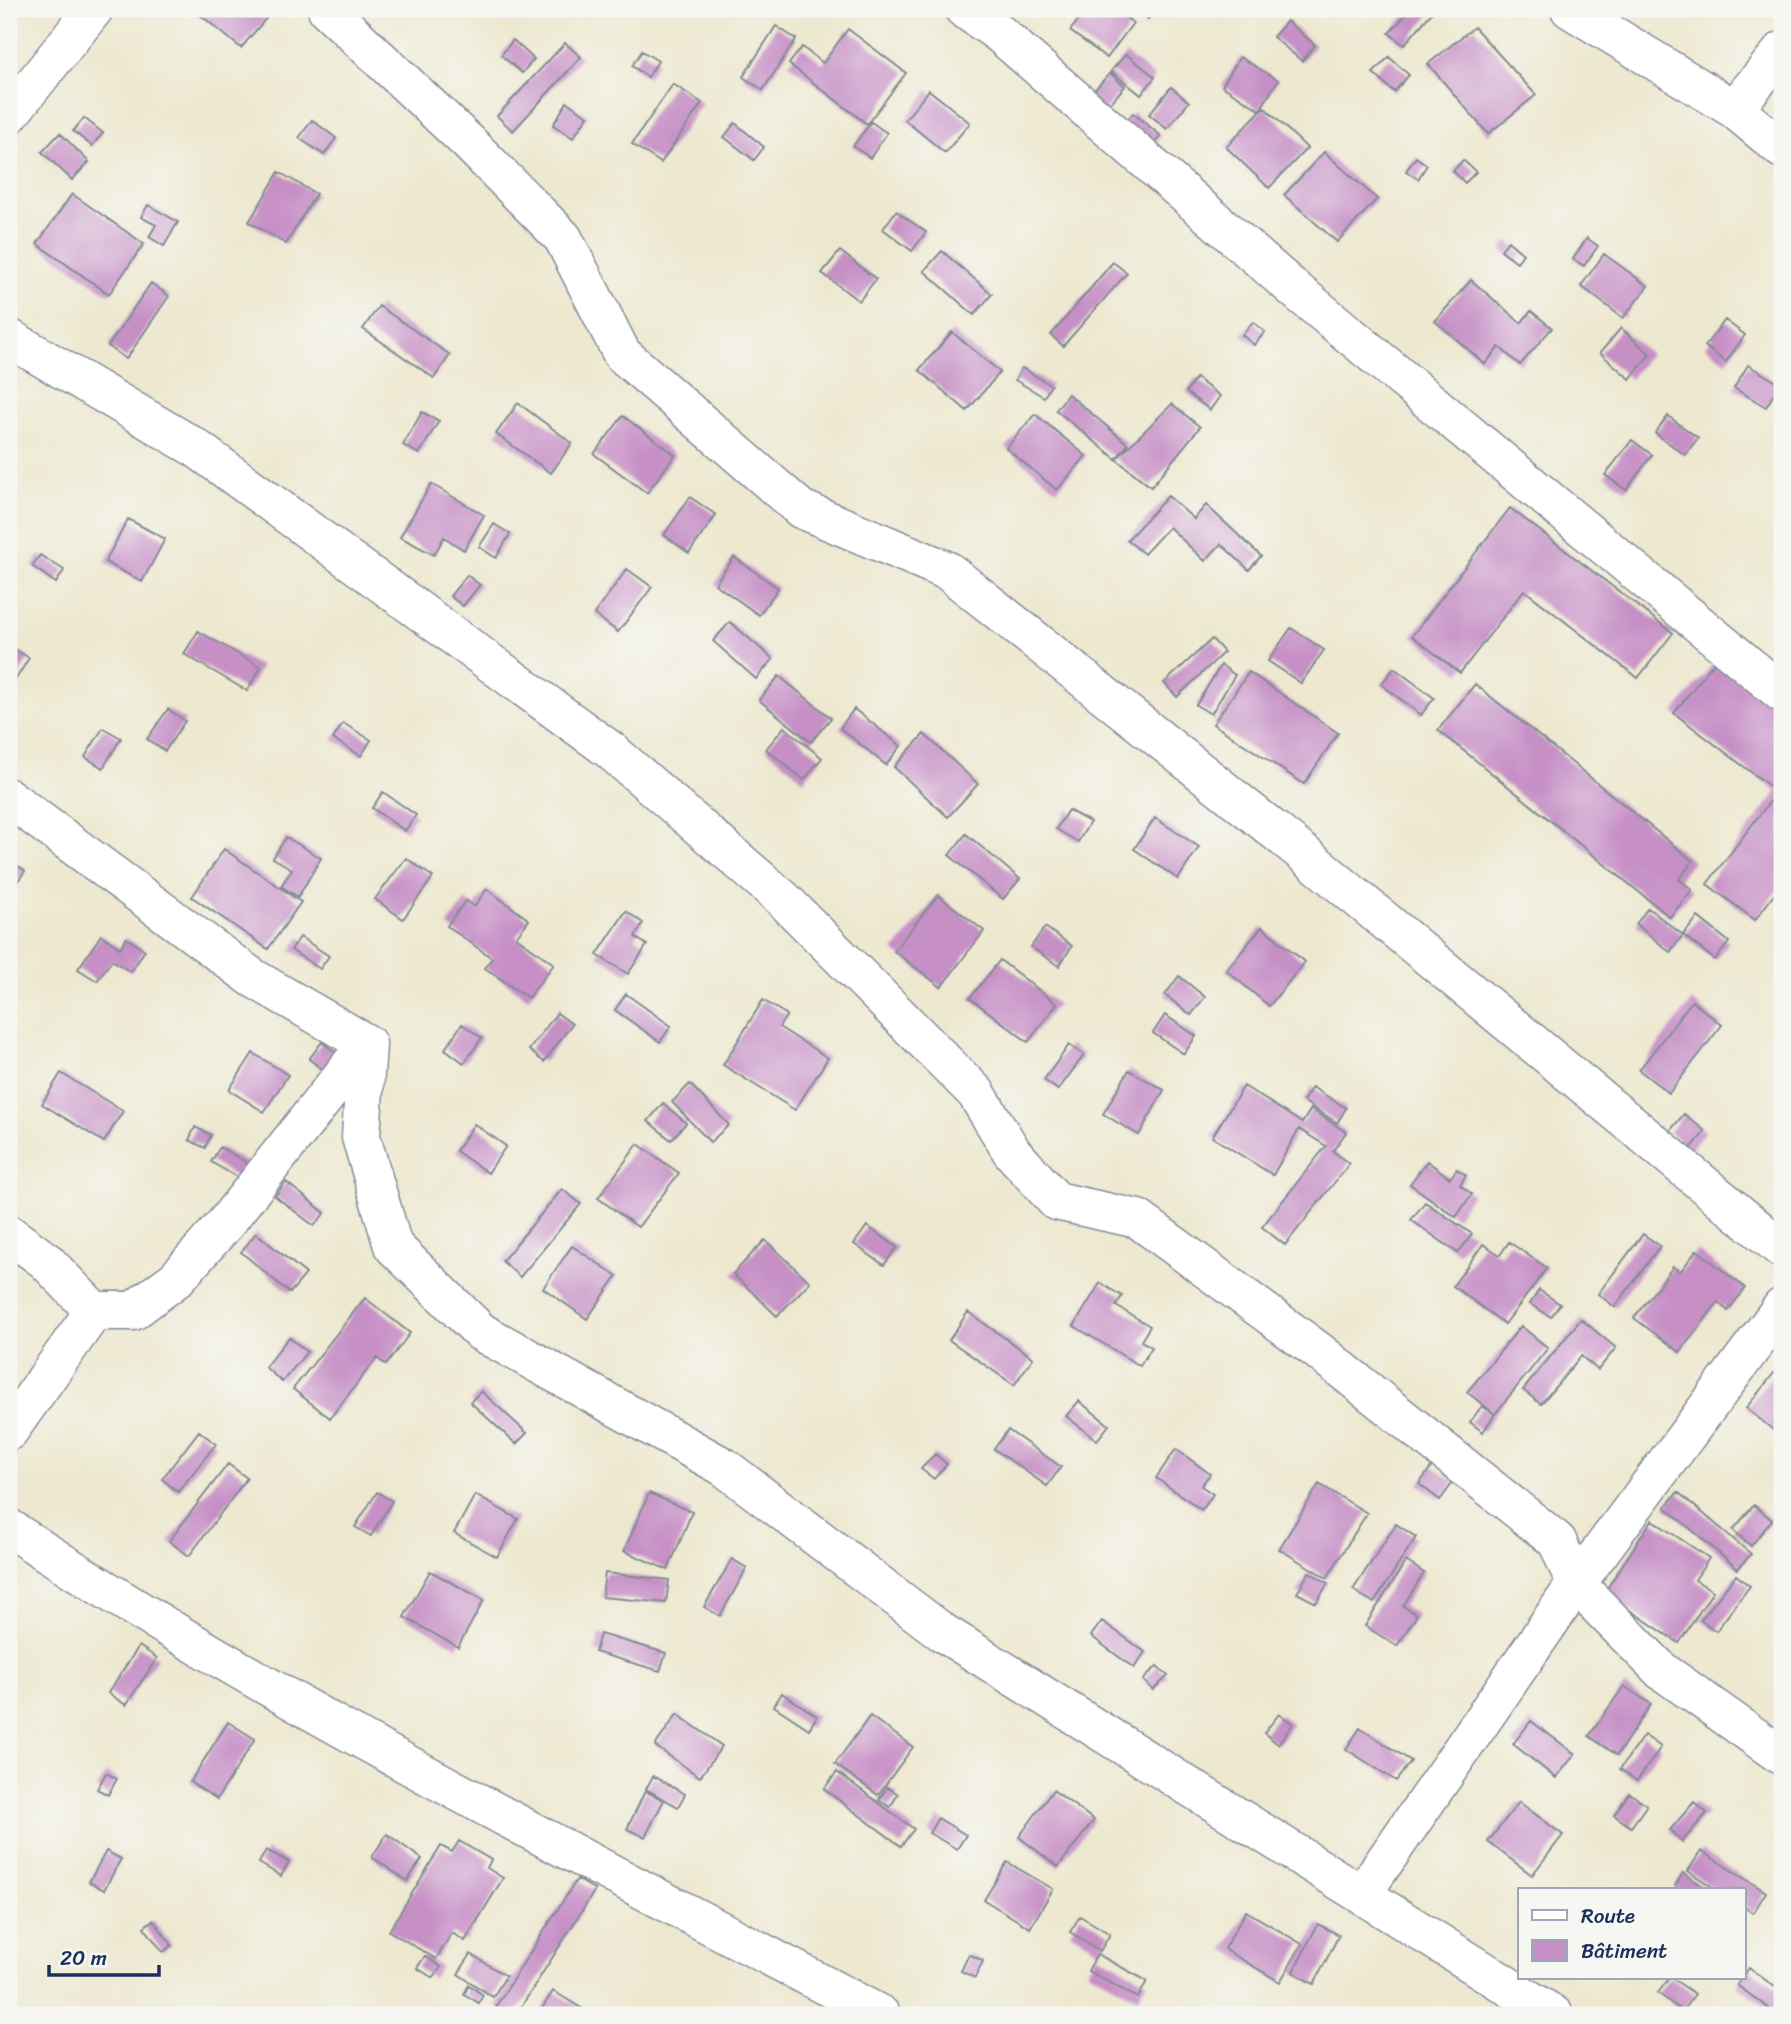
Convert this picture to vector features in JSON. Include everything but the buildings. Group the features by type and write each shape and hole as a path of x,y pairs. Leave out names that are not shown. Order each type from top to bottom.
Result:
{"street":[{"path":"9,115 94,9"},
{"path":"327,9 468,142 563,238 622,354 801,509 948,571 1298,849 1782,1249"},
{"path":"964,9 1000,34 1293,288 1782,694"},
{"path":"1570,9 1734,109 1782,149"},
{"path":"1734,109 1782,51"},
{"path":"9,338 196,448 610,750 783,899 967,1083 1012,1152 1056,1201 1138,1219 1295,1334 1557,1541 1576,1584 1662,1671 1782,1756"},
{"path":"9,798 253,978 367,1044"},
{"path":"9,1234 46,1261 94,1311 133,1311 176,1279 225,1224 367,1044"},
{"path":"367,1044 361,1137 393,1246 481,1332 724,1467 942,1632 1554,2015"},
{"path":"9,1431 94,1311"},
{"path":"1362,1894 1576,1584 1780,1314"},
{"path":"9,1528 116,1598 399,1759 881,2015"}]}
